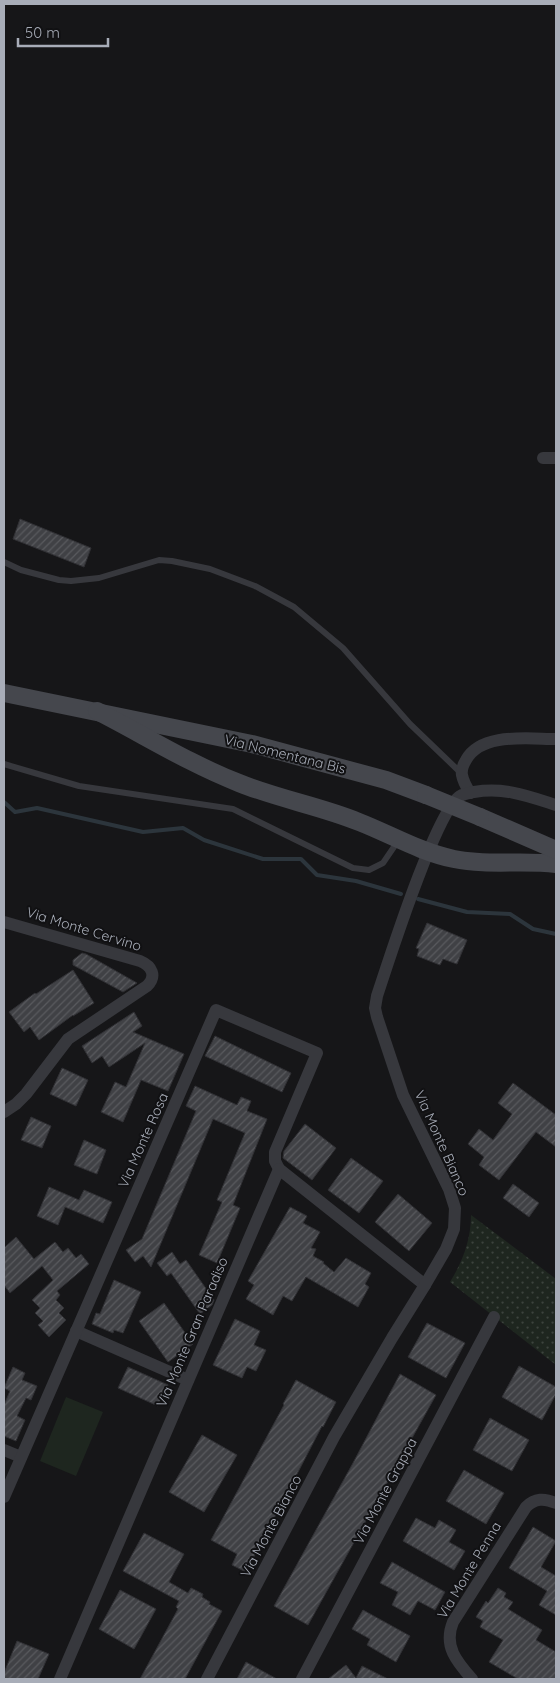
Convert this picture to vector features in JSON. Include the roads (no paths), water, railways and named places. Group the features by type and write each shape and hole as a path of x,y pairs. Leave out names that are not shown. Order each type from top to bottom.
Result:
{"main road":[{"name":"Via Nomentana Bis","path":"4,693 252,744 386,780 480,817 556,850"},
{"path":"97,711 211,771 234,781 346,817 429,852 454,859 490,863 545,862 556,864"}],"street":[{"path":"543,458 556,458"},
{"path":"470,793 462,773 464,763 469,755 483,744 502,740 556,739"},
{"name":"Via Monte Bianco","path":"207,1679 334,1437 392,1338 426,1285 451,1239 454,1229 455,1208 449,1189 404,1095 375,1008 377,996 395,943 429,852 443,819 452,804 461,795 499,790 518,793 556,805"},
{"name":"Via Monte Cervino","path":"4,922 140,961 150,967 153,974 147,986 68,1039 26,1094 4,1112"},
{"name":"Via Monte Rosa","path":"4,1497 216,1010 318,1053 275,1152 275,1161 279,1169"},
{"path":"279,1169 426,1285"},
{"name":"Via Monte Gran Paradiso","path":"60,1679 279,1169"},
{"name":"Via Monte Grappa","path":"302,1679 494,1317"},
{"path":"76,1332 188,1380"},
{"path":"4,1450 21,1457"},
{"name":"Via Monte Penna","path":"472,1679 452,1653 449,1637 453,1622 526,1507 539,1499 556,1502"}],"lane":[{"path":"4,562 21,570 59,580 71,581 99,578 159,560 172,561 210,569 255,586 294,607 344,648 410,724 462,773"},
{"path":"4,764 79,786 233,809 353,868 369,870 382,863 399,839"}],"waterway":[{"path":"4,802 15,812 37,808 143,832 183,828 204,840 263,859 301,859 317,875 356,881 401,894"},
{"path":"418,899 467,912 510,914 533,929 556,934"}]}
